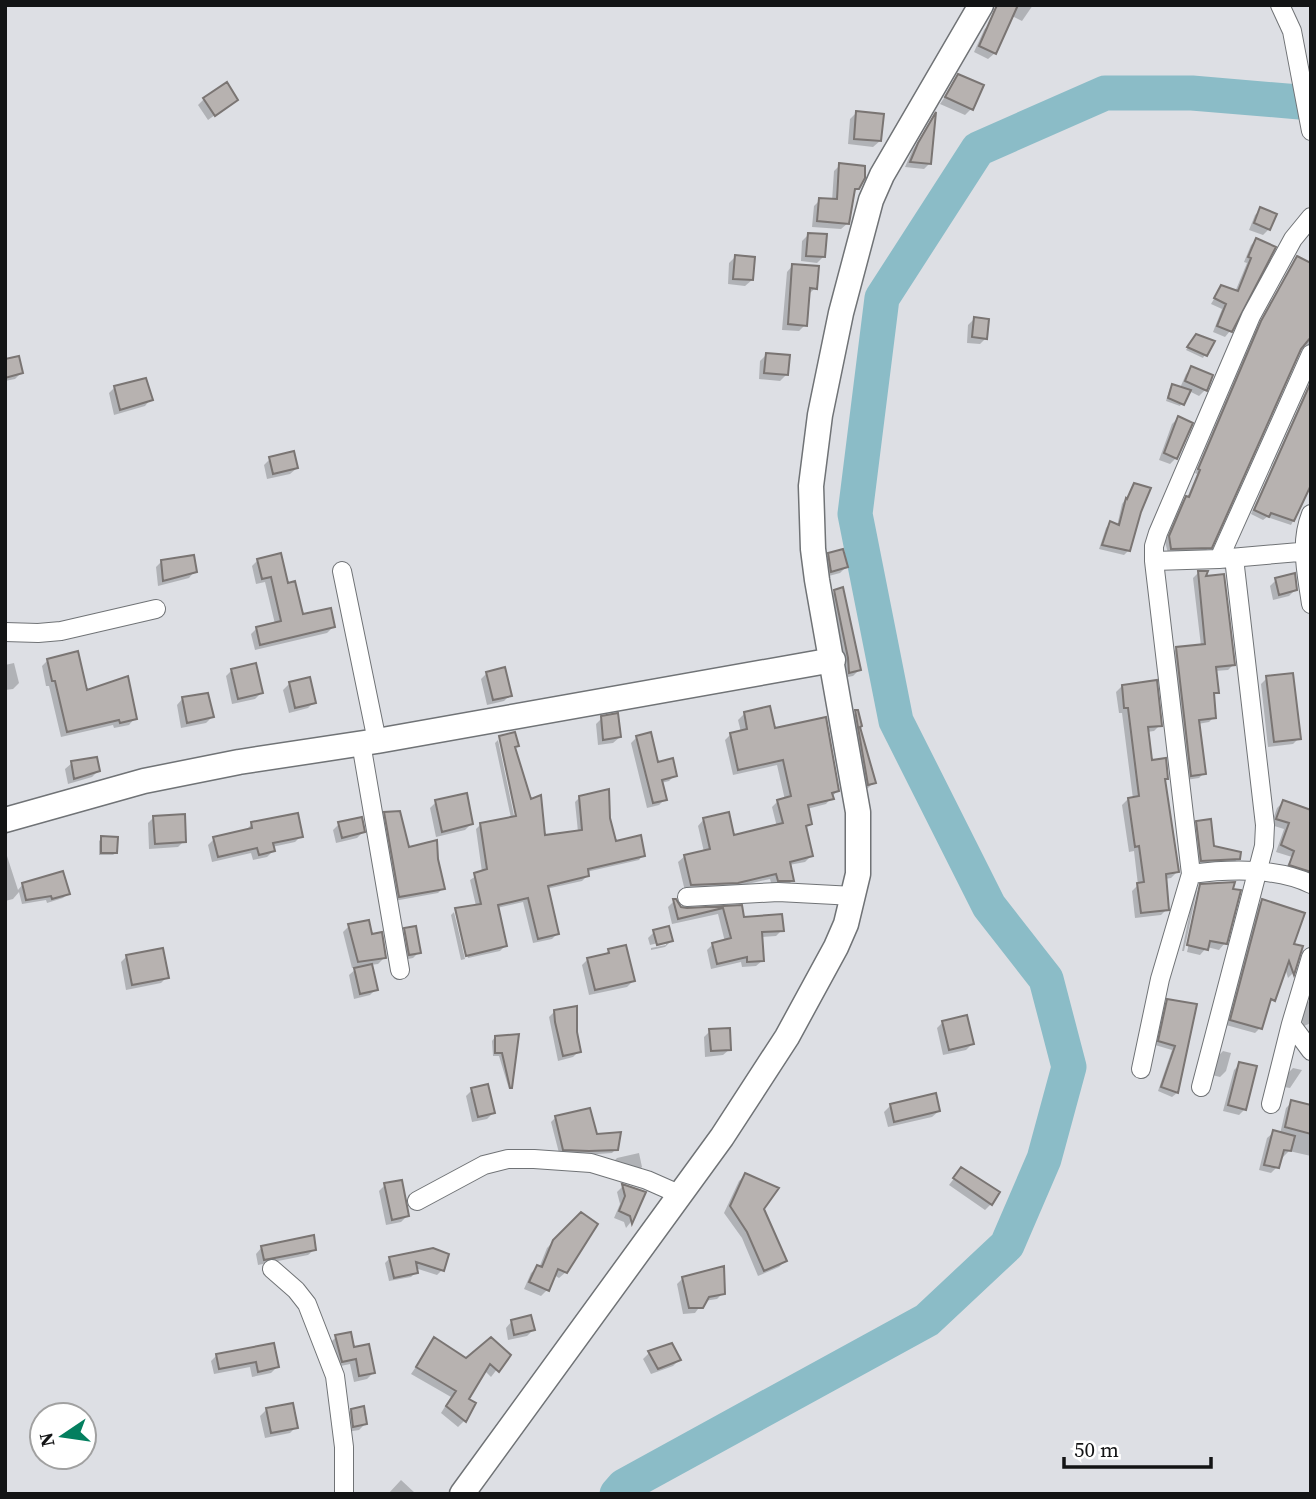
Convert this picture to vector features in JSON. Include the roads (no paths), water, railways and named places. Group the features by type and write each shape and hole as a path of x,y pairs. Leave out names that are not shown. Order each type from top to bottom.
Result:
{"street":[{"path":"462,1494 722,1138 787,1037 836,947 854,896 859,874 858,812 813,550 811,486 820,415 838,326 871,200 882,175 981,5"},
{"path":"1280,5 1292,31 1311,131"},
{"path":"1141,1069 1160,979 1191,874 1154,561 1158,533 1251,316 1293,239 1311,217"},
{"path":"1201,1087 1220,1006 1258,872 1264,846 1265,825 1226,559 1311,354"},
{"path":"1311,514 1305,536 1311,604"},
{"path":"1154,561 1226,559 1307,552"},
{"path":"342,572 369,742 400,971"},
{"path":"5,632 38,634 61,631 156,609"},
{"path":"5,820 144,781 239,762 369,742 833,660"},
{"path":"1191,874 1233,870 1258,872 1311,884"},
{"path":"687,897 778,892 854,896"},
{"path":"1270,1104 1311,957"},
{"path":"1291,1024 1311,1051"},
{"path":"417,1201 484,1165 509,1159 534,1158 591,1163 647,1180 681,1195"},
{"path":"272,1269 296,1290 307,1304 335,1376 344,1447 345,1494"}],"waterway":[{"path":"617,1494 624,1486 927,1320 1007,1245 1044,1159 1069,1067 1046,979 989,906 896,721 855,514 882,298 978,149 1105,93 1192,93 1311,103"}]}
